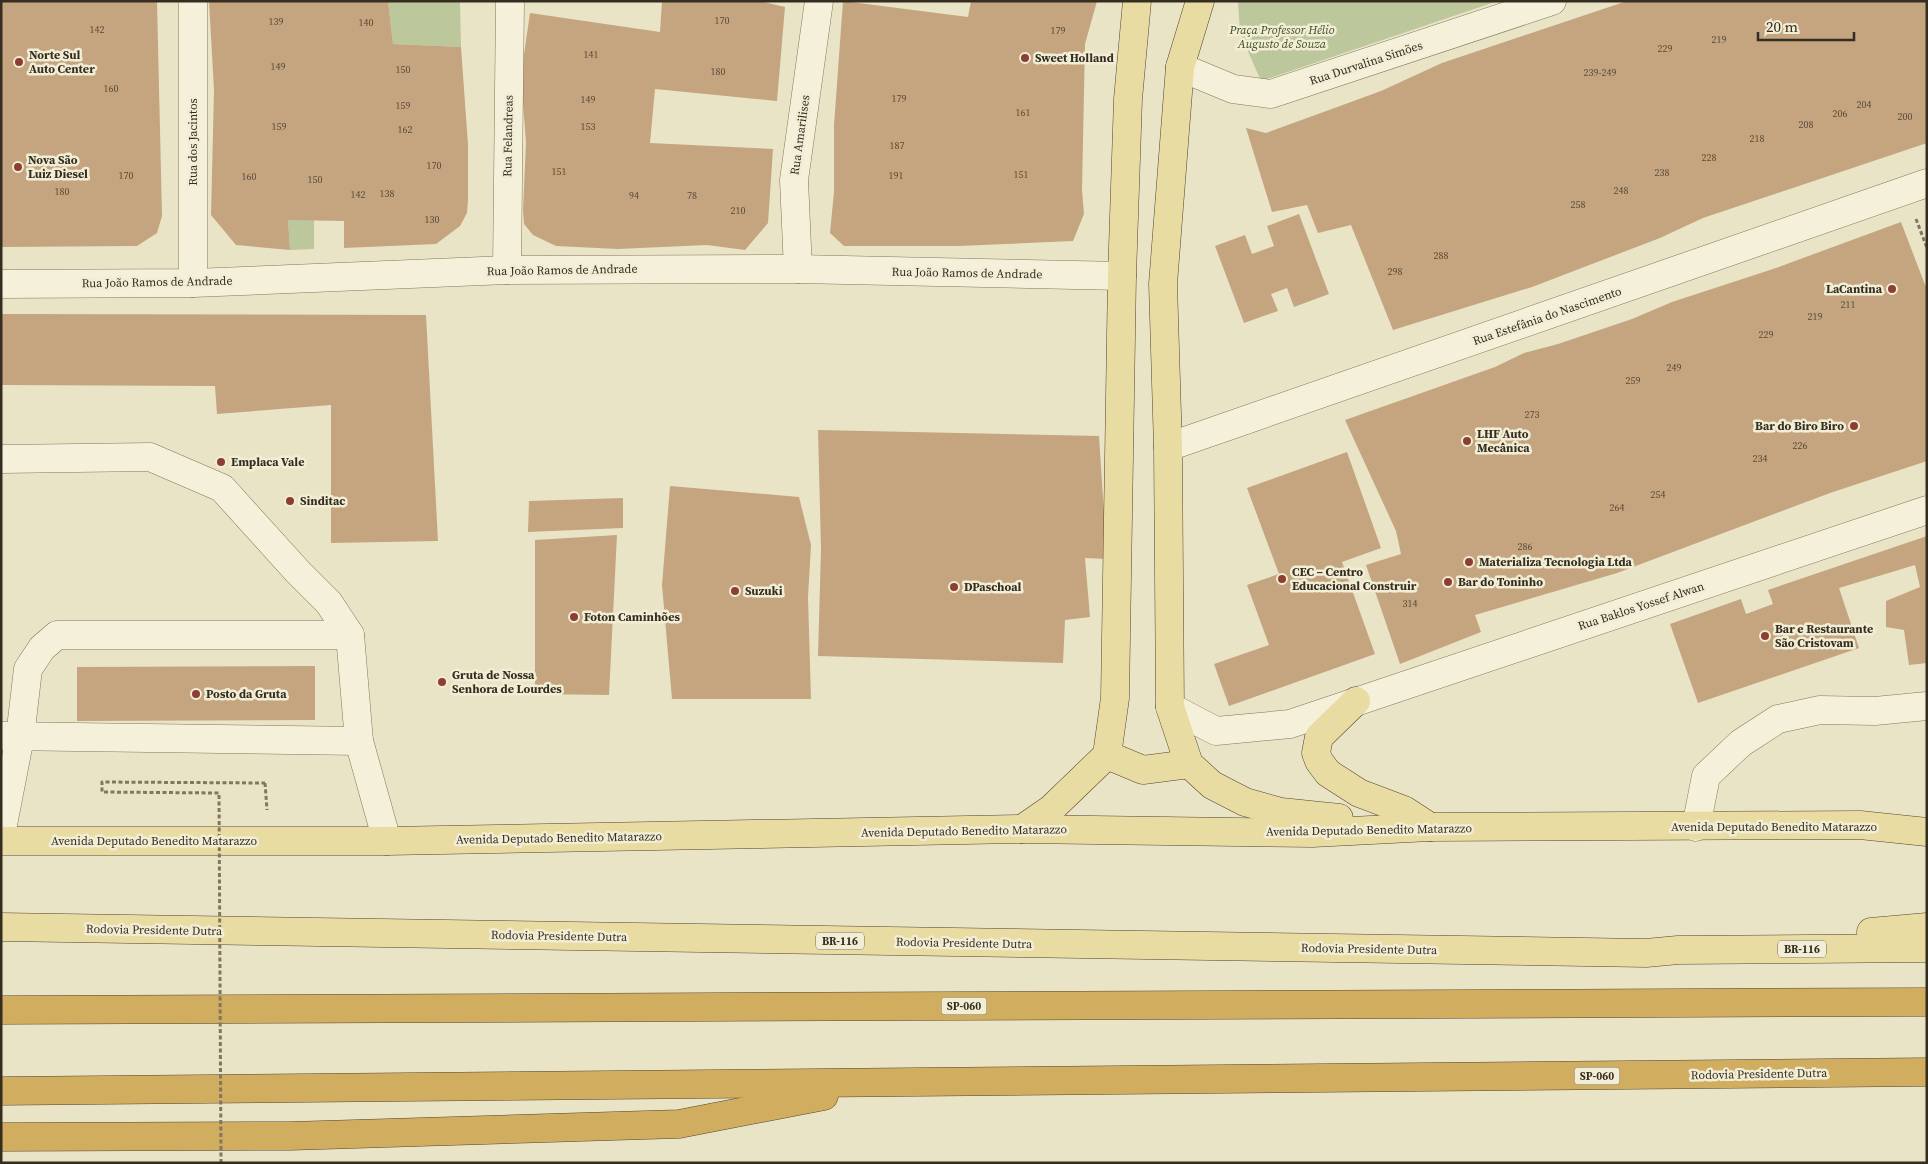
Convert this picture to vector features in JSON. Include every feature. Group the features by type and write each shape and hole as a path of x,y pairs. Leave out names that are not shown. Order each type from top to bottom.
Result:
{"highway":[{"name":"SP-060","path":"1,1010 1927,1002"},
{"name":"Rodovia Presidente Dutra","path":"1,1091 1927,1072"},
{"path":"1,1137 290,1136 678,1124 893,1083"}],"main road":[{"path":"1022,829 1051,809 1107,755 1115,698 1122,276 1128,99 1137,1"},
{"path":"1200,1 1180,67 1163,284 1168,448 1170,707 1189,764 1212,785 1245,802 1272,809 1430,827"},
{"path":"1356,701 1319,737 1316,753 1319,761 1328,773 1343,784 1377,801 1404,810 1430,827"},
{"path":"1107,755 1143,770 1189,764"},
{"path":"1860,825 1927,823"},
{"name":"Avenida Deputado Benedito Matarazzo","path":"1,840 387,842 1022,829 1312,833 1430,827 1860,825 1927,832"},
{"name":"Rodovia Presidente Dutra","path":"1,927 1646,953 1678,950 1927,948"},
{"path":"1678,950 1927,927"}],"street":[{"name":"Rua dos Jacintos","path":"193,1 193,283"},
{"name":"Rua Felandreas","path":"507,270 510,1"},
{"name":"Rua Amarilises","path":"798,269 794,180 819,1"},
{"name":"Rua Durvalina Simões","path":"1180,67 1233,89 1271,94 1552,1"},
{"name":"Rua Estefânia do Nascimento","path":"1168,448 1927,183"},
{"name":"Rua João Ramos de Andrade","path":"1,284 193,283 507,270 798,269 1122,276"},
{"path":"1,459 150,457 222,488 298,572 329,603 350,635 359,741 387,842"},
{"name":"Rua Baklos Yossef Alwan","path":"1170,707 1216,731 1290,724 1927,510"},
{"path":"1,835 10,736 28,669 42,648 57,635 350,635"},
{"path":"1696,827 1706,776 1741,743 1778,719 1820,710 1875,711 1927,706"},
{"path":"10,736 359,741"}],"path":[{"path":"221,1163 219,793 102,792 102,782 265,783"}],"green space":[{"path":"388,1 460,1 461,47 393,44"},
{"name":"Praça Professor Hélio Augusto de Souza","path":"1238,1 1498,1 1261,81 1240,33"},
{"path":"288,220 314,220 314,249 290,250"}],"building":[{"path":"1,1 157,1 162,216 157,233 137,246 1,247"},
{"path":"209,1 388,1 393,44 461,47 468,145 468,199 467,213 460,226 436,244 344,248 344,221 288,220 290,250 236,245 211,215 214,90"},
{"path":"662,1 760,1 785,7 777,101 655,89 650,143 773,149 768,223 745,250 707,245 618,249 556,246 533,235 524,224 526,143 521,75 530,13 660,32"},
{"path":"843,1 968,17 971,1 1097,1 1085,44 1082,190 1084,214 1073,241 959,246 844,246 830,233 834,192 834,125"},
{"path":"1627,1 1927,1 1927,143 1703,218 1660,238 1532,287 1393,330 1351,225 1318,233 1307,205 1272,212 1246,128 1266,133 1381,91 1442,63"},
{"path":"1299,214 1329,294 1294,307 1287,288 1271,294 1278,311 1244,323 1215,246 1245,235 1252,254 1274,246 1267,226"},
{"path":"1901,222 1927,290 1927,461 1830,493 1617,573 1475,615 1481,632 1400,664 1366,565 1401,554 1396,531 1345,420 1495,367 1524,353 1558,344 1632,319 1672,302 1773,269"},
{"path":"1,314 426,315 438,541 331,543 331,405 217,414 215,386 1,385"},
{"path":"818,430 1099,436 1107,559 1085,558 1090,617 1065,620 1063,663 818,656 821,549"},
{"path":"1347,452 1381,548 1342,562 1375,654 1229,706 1214,664 1269,645 1247,585 1279,574 1247,488"},
{"name":"Suzuki","path":"670,486 799,497 811,545 808,597 811,699 672,699 662,585"},
{"path":"623,498 623,528 528,532 529,501"},
{"name":"Foton Caminhões","path":"617,535 609,695 535,694 535,540"},
{"name":"Bar e Restaurante São Cristovam","path":"1927,536 1927,663 1909,665 1904,630 1886,627 1886,601 1920,587 1915,565 1839,588 1859,648 1698,703 1670,624 1741,599 1746,614 1773,604 1768,590"},
{"name":"Posto da Gruta","path":"315,666 315,720 77,721 77,667"}],"place":[{"name":"Sweet Holland","path":"1025,58"},
{"name":"Norte Sul Auto Center","path":"19,62"},
{"name":"Nova São Luiz Diesel","path":"18,167"},
{"name":"LaCantina","path":"1892,289"},
{"name":"Bar do Biro Biro","path":"1854,426"},
{"name":"LHF Auto Mecânica","path":"1467,441"},
{"name":"Emplaca Vale","path":"221,462"},
{"name":"Sinditac","path":"290,501"},
{"name":"Materializa Tecnologia Ltda","path":"1469,562"},
{"name":"CEC – Centro Educacional Construir","path":"1282,579"},
{"name":"Bar do Toninho","path":"1448,582"},
{"name":"DPaschoal","path":"954,587"},
{"name":"Suzuki","path":"735,591"},
{"name":"Foton Caminhões","path":"574,617"},
{"name":"Bar e Restaurante São Cristovam","path":"1765,636"},
{"name":"Gruta de Nossa Senhora de Lourdes","path":"442,682"},
{"name":"Posto da Gruta","path":"196,694"}]}
